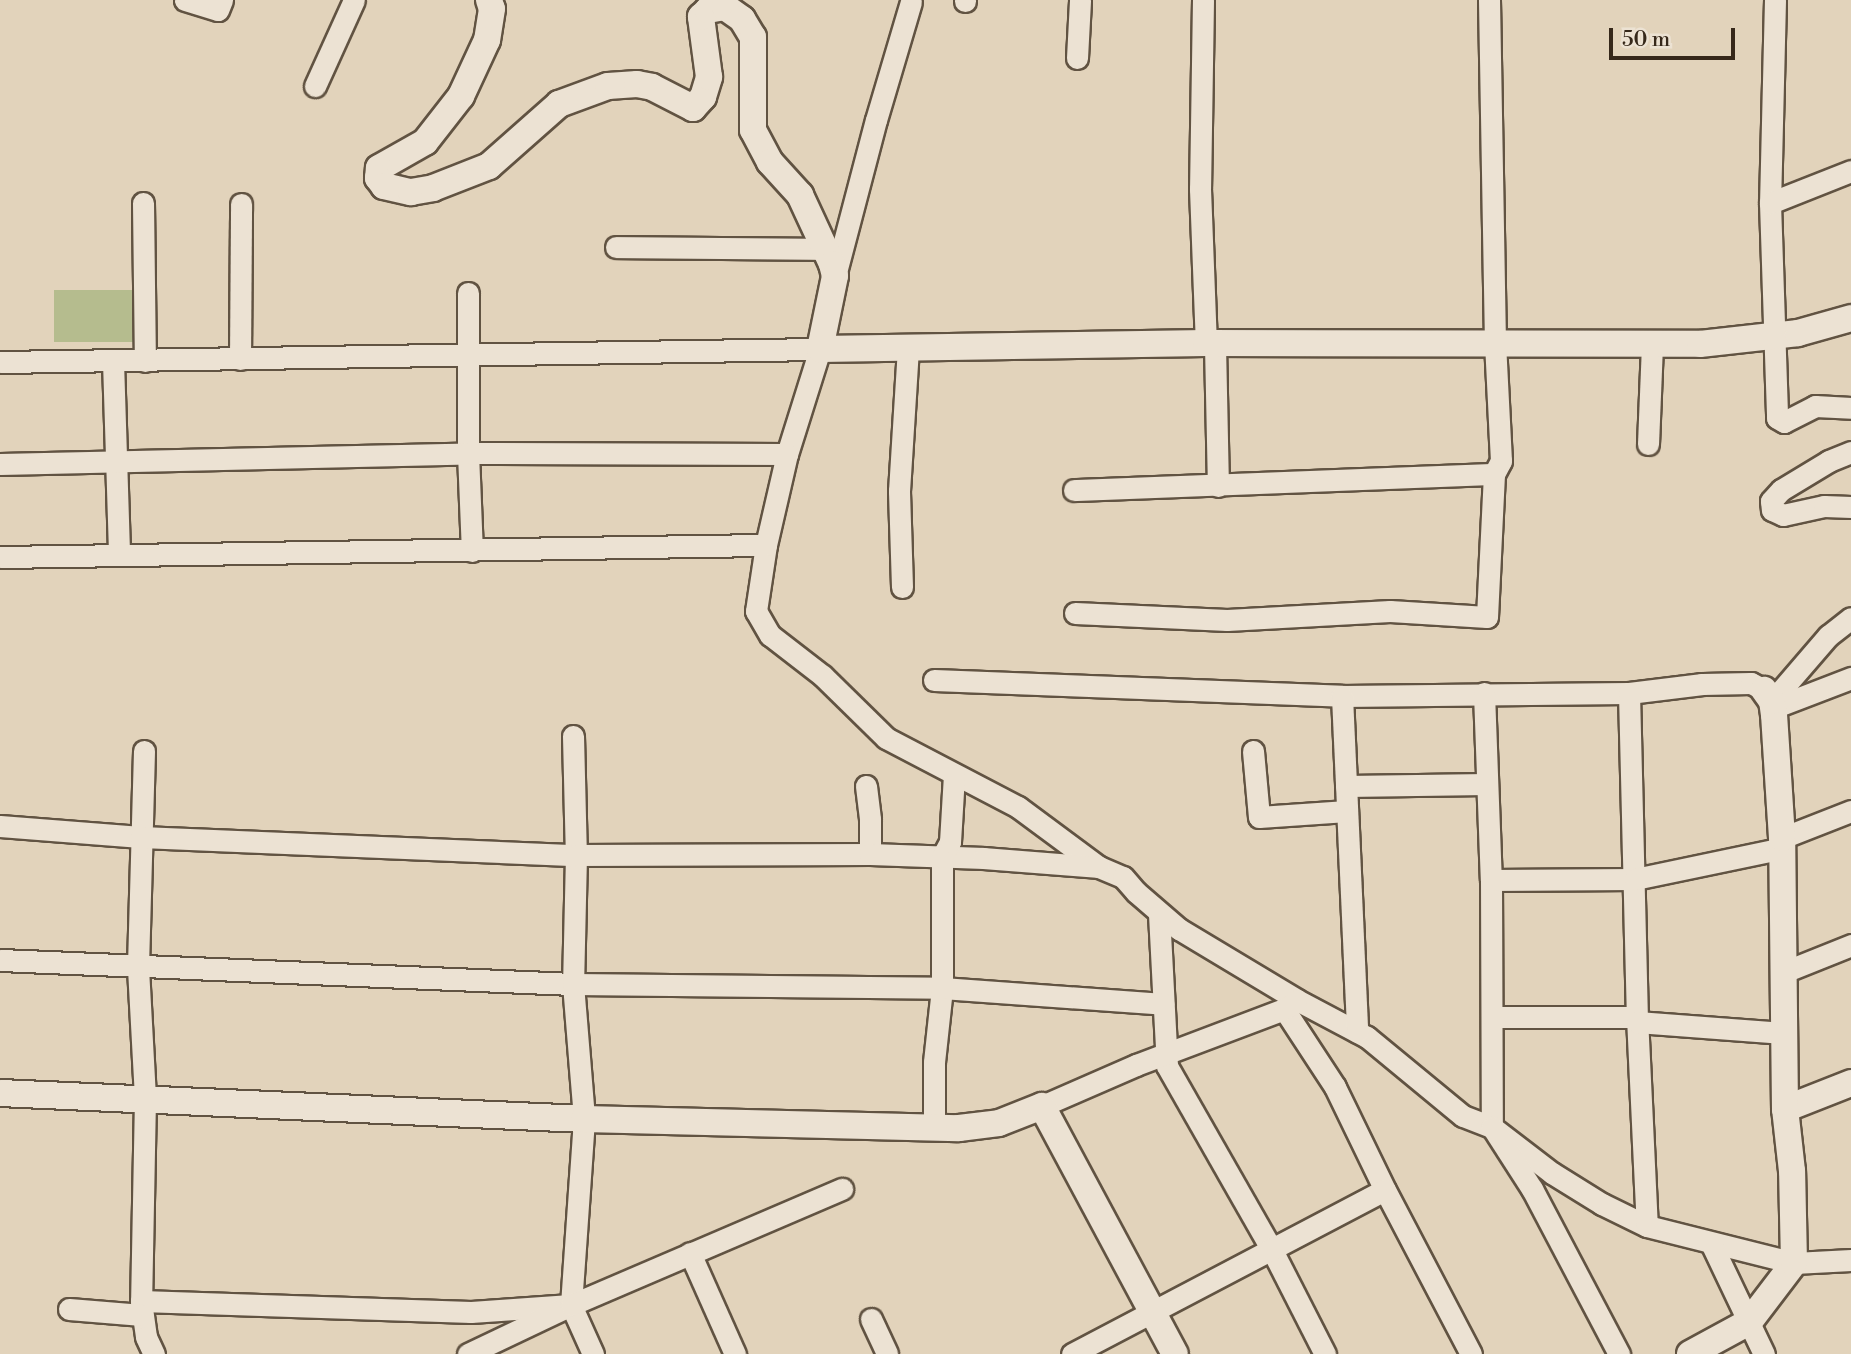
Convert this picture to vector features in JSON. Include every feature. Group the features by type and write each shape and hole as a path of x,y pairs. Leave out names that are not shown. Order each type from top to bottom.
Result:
{"street":[{"path":"185,0 218,10 222,0"},
{"path":"315,86 354,0"},
{"path":"489,0 492,9 487,40 461,96 425,142 379,168 378,178 384,186 411,192 433,188 489,166 559,104 608,86 637,84 652,87 693,108 703,97 709,77 700,26 701,7 725,7 742,19 754,47 753,130 770,162 800,195 826,249 835,276"},
{"path":"1077,58 1080,0"},
{"path":"1203,0 1200,190 1218,486"},
{"path":"1075,613 1227,620 1390,611 1487,617 1494,474 1501,461 1495,344 1489,0"},
{"path":"1775,0 1769,203 1777,418 1784,422 1815,405 1851,408"},
{"path":"911,2 876,120 835,276 820,349 787,454 766,545 756,611 762,625 823,676 886,738 1018,807 1099,867 1123,877 1179,929 1291,1005 1367,1037 1463,1116 1492,1127 1552,1173 1647,1227 1794,1263 1851,1260"},
{"path":"1769,203 1851,171"},
{"path":"143,203 145,361"},
{"path":"240,359 241,204"},
{"path":"616,247 826,249"},
{"path":"468,293 468,453 472,551"},
{"path":"0,362 1211,344 1700,344 1798,334 1851,318"},
{"path":"1648,444 1652,344"},
{"path":"902,587 899,491 908,348"},
{"path":"113,361 119,554"},
{"path":"1851,452 1829,461 1781,490 1771,501 1772,510 1783,515 1824,506 1851,507"},
{"path":"0,464 468,453 787,454"},
{"path":"1074,490 1494,474"},
{"path":"0,557 766,545"},
{"path":"1769,699 1828,636 1851,618"},
{"path":"1769,699 1851,678"},
{"path":"934,680 1342,696 1629,692 1751,683 1769,699 1783,843 1784,1110 1792,1171 1794,1263 1749,1322 1690,1354"},
{"path":"1629,692 1637,1019 1647,1227"},
{"path":"1483,693 1491,880 1492,1127 1532,1189 1619,1354"},
{"path":"1342,696 1357,1032"},
{"path":"573,736 576,855 573,984 584,1119 571,1305 593,1354"},
{"path":"144,751 138,968 145,1098 141,1308 154,1354"},
{"path":"1253,751 1259,817 1347,811"},
{"path":"934,1126 934,1062 942,988 942,857 950,842 949,816 954,775"},
{"path":"1346,786 1487,784"},
{"path":"866,786 870,854"},
{"path":"1491,880 1635,879 1783,843 1851,810"},
{"path":"0,826 141,837 576,855 870,854 1099,867"},
{"path":"1160,914 1167,1066 1271,1248 1325,1354"},
{"path":"1784,972 1851,945"},
{"path":"0,960 138,968 573,984 942,988 1163,1004"},
{"path":"0,1093 584,1119 934,1126 999,1123 1291,1005"},
{"path":"1291,1005 1471,1354"},
{"path":"1492,1017 1637,1019 1784,1034"},
{"path":"1784,1110 1851,1083"},
{"path":"1042,1106 1175,1354"},
{"path":"468,1354 571,1305 842,1189"},
{"path":"1072,1354 1385,1190"},
{"path":"1711,1243 1764,1354"},
{"path":"690,1253 735,1354"},
{"path":"69,1309 471,1312 571,1305"},
{"path":"870,1319 887,1354"}],"green space":[{"path":"54,290 136,290 136,342 54,342"}]}
